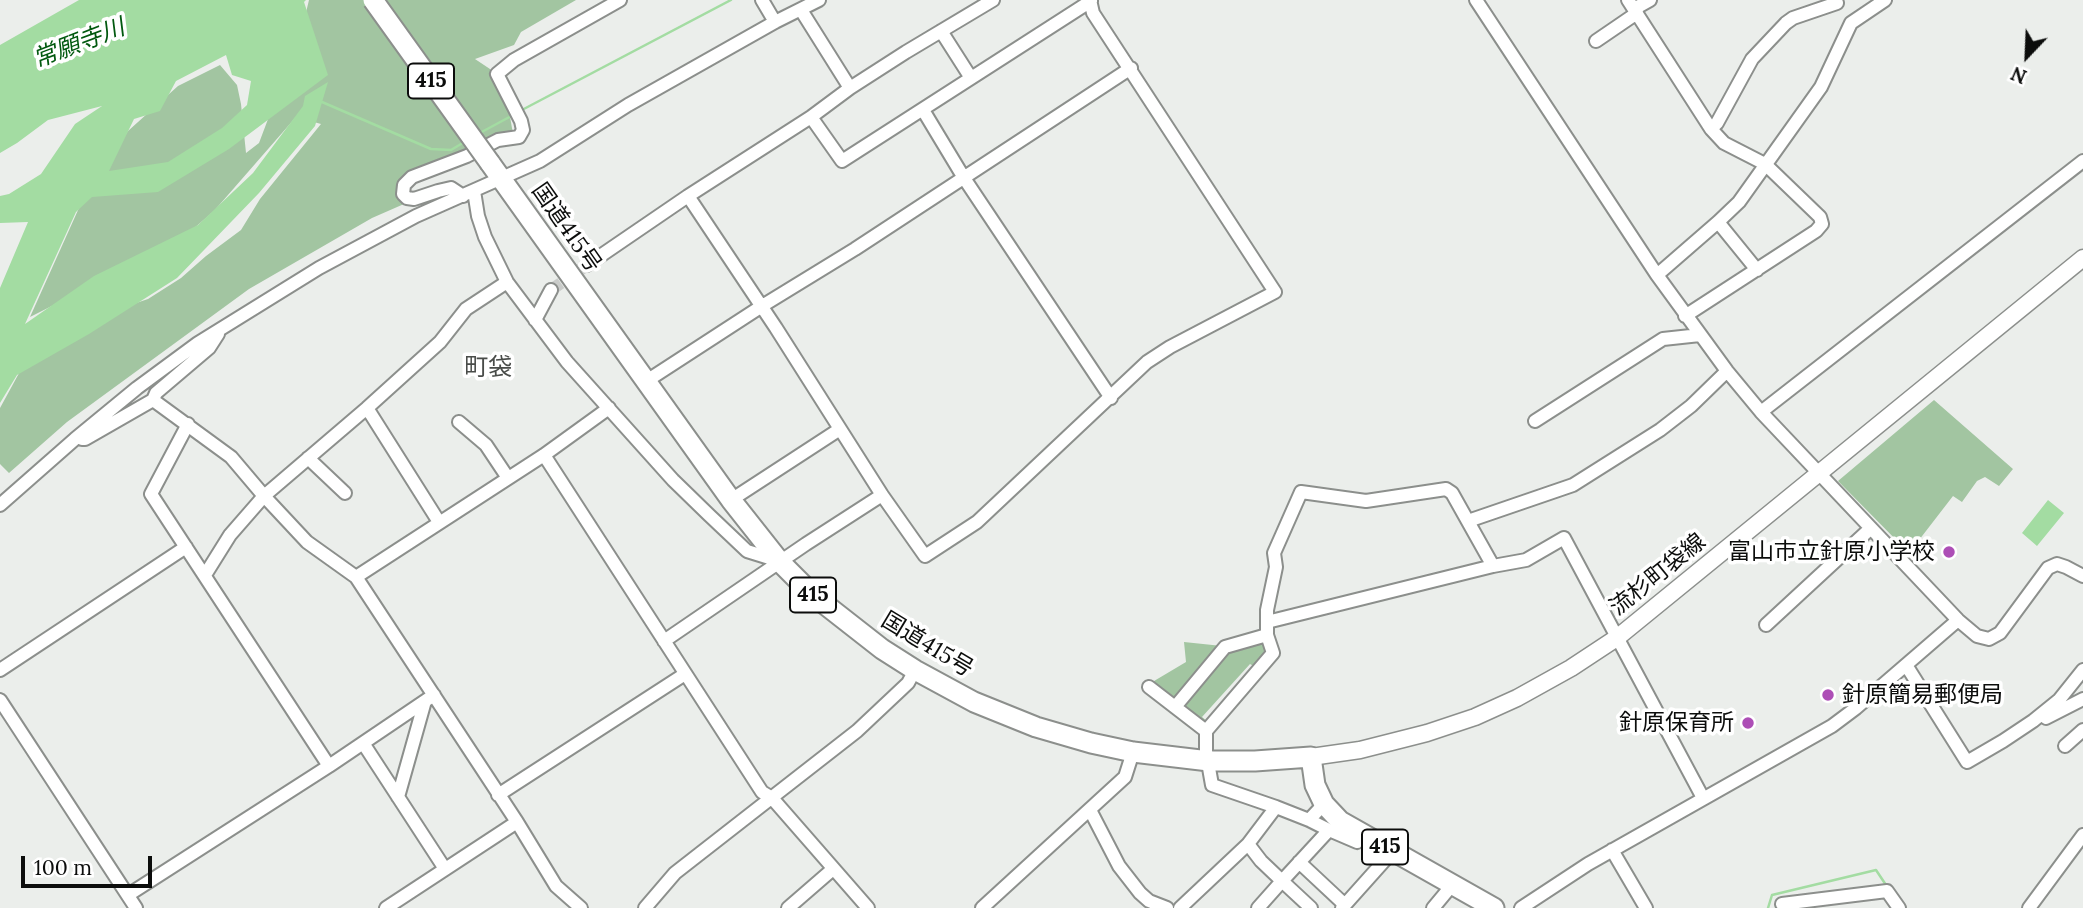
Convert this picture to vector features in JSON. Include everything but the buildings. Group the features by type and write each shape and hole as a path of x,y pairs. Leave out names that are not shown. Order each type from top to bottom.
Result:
{"highway":[{"name":"国道415号","path":"373,0 731,500 780,562 813,595 856,630 915,670 974,702 1037,727 1091,743 1133,752 1209,761 1311,757"},
{"name":"415","path":"1311,757 1315,785 1324,804 1340,821 1494,908"}],"main road":[{"name":"流杉町袋線","path":"1311,757 1360,750 1414,737 1475,717 1517,698 1571,668 1618,637 2083,258"}],"street":[{"path":"620,0 514,60 497,74 521,121 523,130 519,137 498,140 467,156 412,177 404,185 403,194 414,199 451,188 468,194 507,282 568,362 673,480 747,551 780,562"},
{"path":"762,0 775,22"},
{"path":"0,505 147,381 219,330 320,268 416,216 540,161 628,106 775,22 819,0"},
{"path":"587,265 811,117 850,88 993,0"},
{"path":"1476,0 1657,275 1727,371 1761,412 1958,620 1977,636 1989,639 2000,633 2048,568 2057,564 2083,576"},
{"path":"1597,41 1633,7 1650,0"},
{"path":"1657,275 1739,202 1821,87 1851,23 1885,0"},
{"path":"688,196 762,306 882,495 925,556 977,522 1147,362 1170,347 1275,292 1093,13 1090,1 842,161 811,117"},
{"path":"1712,129 1752,59 1786,23 1836,1 1851,23"},
{"path":"1633,7 1712,129 1724,143 1765,164 1820,217 1822,224 1816,231 1685,316"},
{"path":"801,10 850,88"},
{"path":"941,31 971,78"},
{"path":"645,382 866,242 1131,68"},
{"path":"923,110 964,178 1111,398"},
{"path":"1761,412 2083,160"},
{"path":"1718,222 1757,270"},
{"path":"205,575 230,535 264,496 440,342 466,309 507,282"},
{"path":"535,320 551,290"},
{"path":"75,439 85,439 153,400 156,393 209,348 217,338 219,330"},
{"path":"1535,421 1663,339 1700,335"},
{"path":"1468,521 1573,485 1660,430 1691,406 1727,371"},
{"path":"153,400 231,457 307,542 356,576 429,698 517,822 556,886 581,908"},
{"path":"367,408 439,522"},
{"path":"356,576 544,455 609,408"},
{"path":"459,422 486,445 508,478"},
{"path":"188,425 151,494 329,766"},
{"path":"731,500 840,429"},
{"path":"544,455 762,792 772,798 868,908"},
{"path":"308,458 345,493"},
{"path":"1363,835 1357,842 1276,807 1212,785 1206,751 1206,730 1273,653 1267,635 1267,610 1276,567 1274,554 1301,492 1366,501 1446,489 1452,493 1493,566"},
{"path":"664,641 882,495"},
{"path":"1766,625 1871,528"},
{"path":"1267,622 1526,560 1564,538 1703,798"},
{"path":"0,670 186,547"},
{"path":"1521,908 1612,850 1832,726 1958,620"},
{"path":"1175,707 1225,647 1267,635"},
{"path":"1906,665 1967,762 2033,721 2059,700 2083,670"},
{"path":"645,908 675,873 857,731 908,683 915,670"},
{"path":"498,795 685,674"},
{"path":"1149,687 1206,730"},
{"path":"128,895 329,766 429,698"},
{"path":"398,797 429,698"},
{"path":"2033,721 2041,720 2083,699"},
{"path":"0,700 136,908"},
{"path":"2065,746 2083,730"},
{"path":"363,743 445,869"},
{"path":"983,908 1125,777 1133,752"},
{"path":"1309,820 1324,804"},
{"path":"1180,908 1248,844 1276,807"},
{"path":"1090,810 1119,866 1140,893 1149,901 1167,908"},
{"path":"386,908 517,822"},
{"path":"1258,908 1329,830"},
{"path":"2029,908 2083,835"},
{"path":"1248,844 1261,861 1311,908"},
{"path":"1612,850 1646,908"},
{"path":"1299,862 1344,906 1393,851"},
{"path":"788,908 833,869"},
{"path":"1433,908 1453,884"},
{"path":"1782,904 1887,891 1899,908"}],"shaded area":[{"path":"309,0 576,0 521,32 514,45 475,59 490,69 508,105 513,134 493,138 399,191 404,204 372,218 249,289 67,422 9,473 0,464 0,408 36,342 80,322 148,299 181,278 241,230 260,199 321,124 296,117 214,211 177,243 30,317 92,179 128,131 178,86 220,65 237,85 246,153 259,143 302,29"},
{"path":"1934,400 2013,469 1999,486 1985,477 1977,481 1962,502 1953,496 1909,553 1838,481"},
{"path":"1265,641 1269,654 1257,668 1250,664 1202,717 1208,722 1203,727 1149,684 1186,662 1184,642 1222,646"}],"water":[{"name":"常願寺川","path":"79,0 306,0 304,2 328,75 229,149 158,192 92,197 76,212 25,324 94,276 198,225 253,173 303,106 305,96 328,82 315,126 259,193 177,278 89,334 17,375 0,403 0,288 28,222 0,223 0,196 9,194 41,174 75,124 102,106 48,120 0,153 0,45","holes":["226,55 232,75 251,81 247,105 222,128 168,162 109,171 134,119 160,111 176,81"]},
{"path":"2048,500 2064,513 2037,546 2022,533"}],"waterway":[{"path":"520,111 731,0"},
{"path":"322,102 431,149 451,150 466,141"},
{"path":"478,134 515,114"},
{"path":"1768,908 1772,895 1876,870 1886,885"}],"tunnel":[{"path":"551,290 587,265"}],"place":[{"name":"富山市立針原小学校","path":"1949,552"},
{"name":"針原簡易郵便局","path":"1828,695"},
{"name":"針原保育所","path":"1748,723"}],"district":[{"name":"町袋","path":"488,368"}]}
